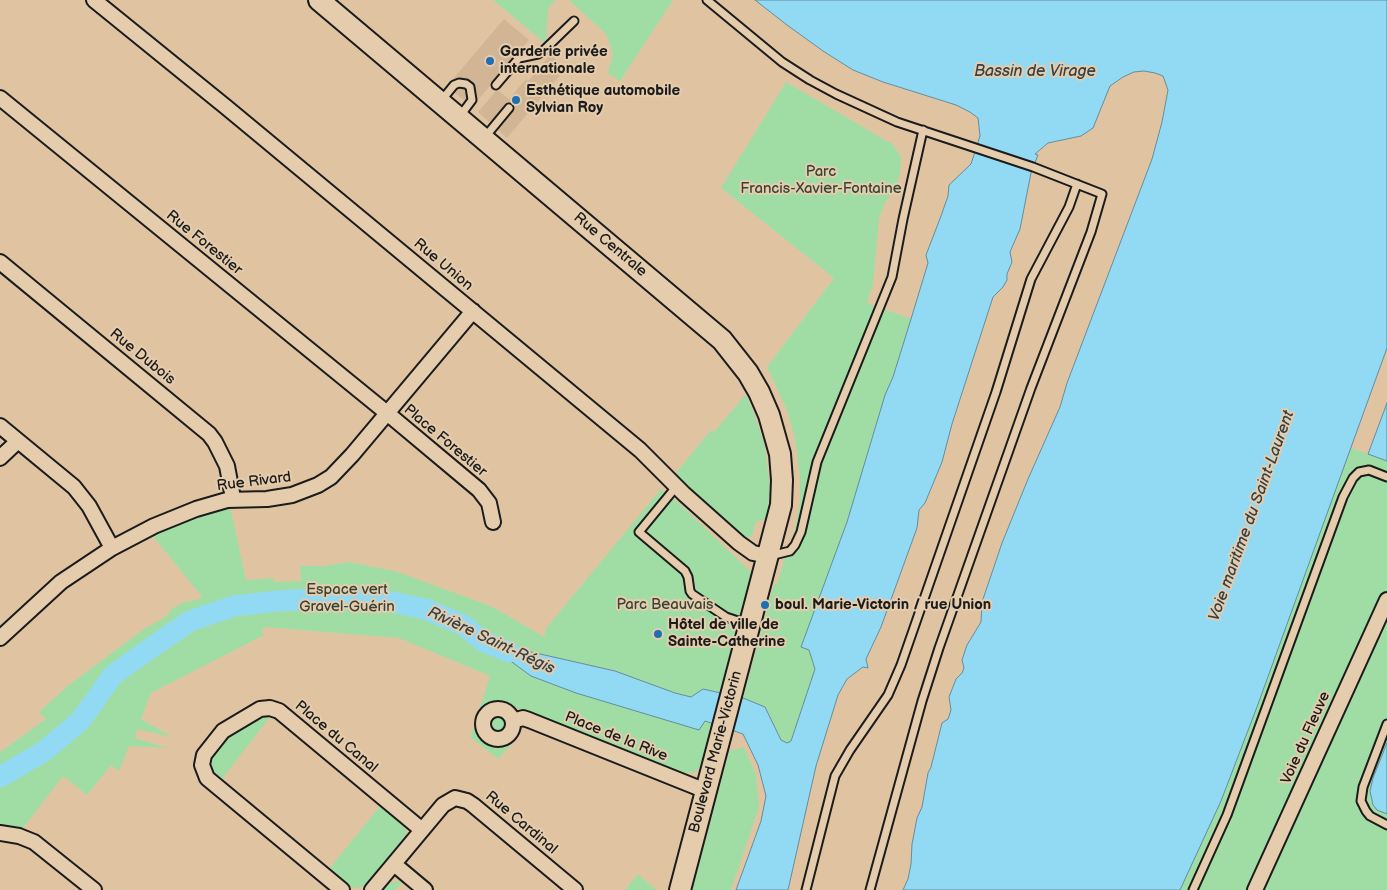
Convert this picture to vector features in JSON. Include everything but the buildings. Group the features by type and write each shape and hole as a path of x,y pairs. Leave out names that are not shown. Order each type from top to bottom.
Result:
{"street":[{"name":"Rue Union","path":"94,0 187,74 645,454 676,487 739,543 753,553 768,556"},
{"name":"Rue Centrale","path":"318,0 715,333 731,350 748,372 759,392 777,440 781,466 781,506 768,556"},
{"name":"Rue Forestier","path":"0,98 387,413"},
{"name":"Rue Dubois","path":"0,262 209,434 227,466 233,498"},
{"name":"Rue Rivard","path":"0,638 60,582 112,548 169,519 233,498 279,498 318,485 341,468 473,311"},
{"name":"Place Forestier","path":"387,413 479,490 489,503 493,522"},
{"path":"0,426 74,487 90,506 112,548"},
{"path":"0,458 18,440"},
{"name":"Boulevard Marie-Victorin","path":"680,890 768,556"},
{"name":"Voie du Fleuve","path":"1255,890 1387,600"},
{"name":"Place du Canal","path":"342,890 207,778 202,765 204,754 223,731 260,709 274,709 283,714 422,830"},
{"name":"Place de la Rive","path":"513,721 523,718 529,720 706,791"},
{"name":"Rue Cardinal","path":"422,830 443,805 450,800 461,799 468,801 575,890"},
{"path":"372,890 422,830"},
{"path":"0,834 12,834 34,842 94,890"},
{"path":"394,864 425,890"}],"lane":[{"path":"707,0 774,56 810,80 879,114 1033,167 1102,194 1091,232 1031,388 939,648 922,701 870,890"},
{"path":"496,85 519,58 538,54 550,46 574,21"},
{"path":"538,54 546,60"},
{"path":"439,103 454,85 459,83 470,87 472,100 458,118"},
{"path":"483,140 510,108"},
{"path":"768,556 790,551 801,532 817,462 892,277 923,130"},
{"path":"806,890 835,776 850,750 888,695 901,665 993,401 1031,279 1069,207 1077,184"},
{"path":"1192,890 1227,814 1343,497 1353,478 1359,472 1369,470 1387,477"},
{"path":"676,487 639,532 686,571 692,594 726,616 750,625"},
{"path":"1387,724 1362,794 1362,801 1366,811 1375,820 1387,825"}],"shaded area":[{"name":"Garderie privée internationale","path":"504,19 529,40 472,107 447,86"},
{"path":"550,55 566,68 507,138 478,112 497,90 509,99 526,79 528,81"}],"green space":[{"path":"493,0 556,0 548,8 546,44"},
{"path":"569,0 673,0 620,81 608,73 613,54 606,34"},
{"name":"Parc Francis-Xavier-Fontaine","path":"786,82 892,144 901,156 900,174 895,190 886,201 879,218 873,284 867,303 911,319 893,377 885,395 847,522 802,647 809,650 815,669 791,741 787,743 781,740 765,707 743,698 774,584 777,584 789,544 793,538 800,502 800,480 795,438 786,408 767,367 834,278 721,188"},
{"path":"746,394 764,442 770,487 767,518 756,522 752,537 749,536 748,538 740,535 674,475 711,430 714,432"},
{"path":"1351,448 1387,461 1387,890 1180,890 1221,801"},
{"path":"661,489 683,507 752,573 753,580 721,693 703,689 691,697 615,671 485,641 531,676 713,724 702,766 695,772 685,773 684,775 501,702 488,704 478,713 490,676 399,638 265,627 261,631 264,635 151,693 141,719 172,737 137,729 135,738 168,748 129,746 119,771 111,765 87,795 63,776 23,828 0,825 0,752 46,719 39,712 70,684 144,629 165,617 173,608 185,602 203,598 152,535 212,510 230,506 246,580 273,578 274,582 301,581 300,566 325,566 348,562 395,571 493,607 544,637 547,627"},
{"path":"497,715 503,718 506,724 503,730 497,733 491,730 488,724 491,718"},
{"path":"263,716 271,716 221,780 210,769 210,761 213,755 230,735"},
{"path":"475,724 477,733 489,745 504,746 515,737 516,739 498,759 470,737"},
{"path":"744,747 756,775 759,807 731,890 692,890 729,751"},
{"path":"381,805 404,825 406,837 369,883 362,887 353,888 329,869"},
{"path":"638,874 656,890 625,890"},
{"path":"397,881 402,882 395,890 382,890 388,884"}],"water":[{"path":"755,0 1387,0 1387,348 1257,707 1221,801 1180,890 903,890 908,879 912,844 917,818 922,807 928,773 942,723 948,719 951,710 949,697 956,679 964,668 962,660 967,645 981,622 982,602 1002,543 1060,407 1067,383 1152,159 1168,90 1163,76 1155,73 1134,72 1123,77 1110,86 1093,128 1081,136 1048,143 1035,154 1038,155 1031,173 1020,229 1010,252 1012,262 1007,274 1007,280 993,297 952,424 942,462 925,503 919,510 917,528 881,627 866,659 868,668 863,667 847,679 838,695 816,766 788,890 736,890 761,821 766,796 758,765 743,734 705,721 699,730 576,693 531,676 483,641 615,671 691,697 703,689 743,698 765,707 781,740 787,743 791,741 815,669 809,650 801,647 847,522 885,395 893,377 928,263 926,255 948,196 949,185 971,164 980,136 978,118 970,112 956,105 883,82 853,70 823,51"},
{"path":"1387,403 1387,461 1368,454"},
{"path":"1387,743 1387,814 1377,810 1373,805 1370,791 1373,778"}],"waterway":[{"name":"Rivière Saint-Régis","path":"0,777 43,752 81,720 113,675 190,621 234,606 278,601 337,598 387,601 425,609 463,625 483,641 509,652"}],"place":[{"name":"Garderie privée internationale","path":"490,61"},
{"name":"Esthétique automobile Sylvian Roy","path":"516,100"},
{"name":"boul. Marie-Victorin / rue Union","path":"765,605"},
{"name":"Hôtel de ville de Sainte-Catherine","path":"658,634"}],"water label":[{"name":"Bassin de Virage","path":"1035,72"},
{"name":"Voie maritime du Saint-Laurent","path":"1252,516"}],"park label":[{"name":"Espace vert Gravel-Guérin","path":"347,598"},
{"name":"Parc Beauvais","path":"665,605"}]}
